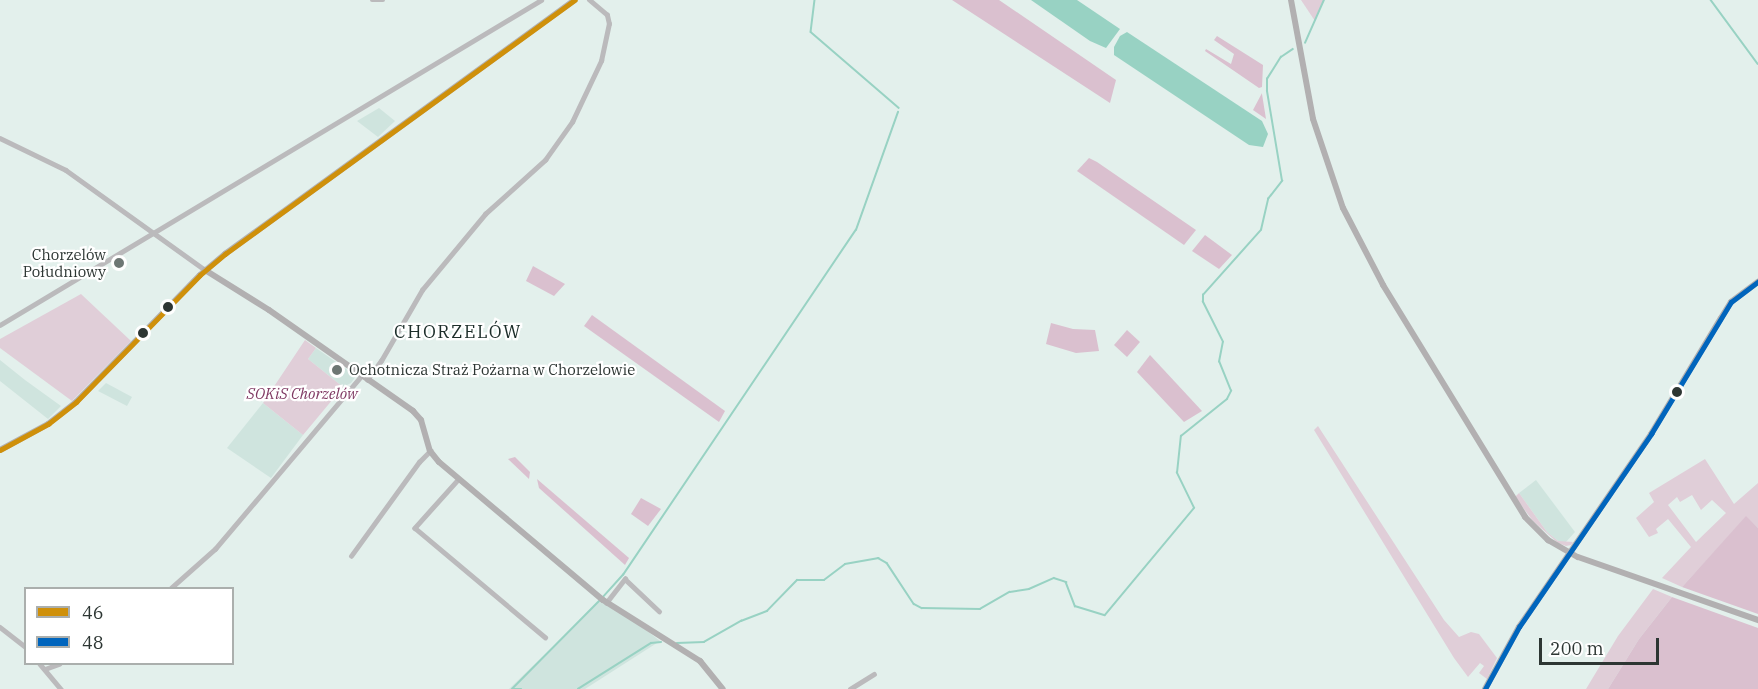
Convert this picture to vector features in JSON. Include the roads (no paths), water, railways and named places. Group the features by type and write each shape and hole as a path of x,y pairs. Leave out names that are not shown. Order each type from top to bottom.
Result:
{"main road":[{"path":"0,450 48,423 76,402 205,270 574,0"},
{"path":"1291,0 1315,129 1333,183 1359,242 1515,504 1538,532 1569,553 1758,620"},
{"path":"205,270 269,310 417,414 430,451 459,479 606,603 700,661 723,689"},
{"path":"1485,689 1519,627 1651,434 1728,307 1758,282"}],"street":[{"path":"372,0 383,0"},
{"path":"0,325 541,0"},
{"path":"172,587 215,549 364,378 430,281 485,214 545,160 572,122 601,61 609,24 607,15 589,0"},
{"path":"0,138 66,170 205,270"},
{"path":"351,556 419,462 430,451"},
{"path":"459,479 415,528 545,637"},
{"path":"606,603 625,579 658,610"},
{"path":"0,627 24,645"},
{"path":"42,665 61,689"},
{"path":"45,669 54,665"},
{"path":"850,689 874,674"}],"waterway":[{"path":"815,0 811,32 899,108"},
{"path":"1305,43 1324,0"},
{"path":"1711,0 1758,64"},
{"path":"677,643 704,642 741,621 767,611 797,580 824,580 845,564 878,558 887,563 914,604 922,608 980,609 1010,592 1029,589 1054,578 1066,582 1075,606 1105,615 1194,508 1177,473 1181,436 1227,399 1231,391 1219,362 1223,342 1203,302 1203,295 1261,230 1268,199 1282,181 1267,79 1281,57 1293,49"},
{"path":"603,597 623,575 856,230 898,112"},
{"path":"512,689 599,601"},
{"path":"578,689 651,643 661,642"},
{"path":"513,689 521,689"}],"place":[{"name":"Chorzelów Południowy","path":"119,263"},
{"name":"Ochotnicza Straż Pożarna w Chorzelowie","path":"337,370"}],"district":[{"name":"CHORZELÓW","path":"458,332"}],"park label":[{"name":"SOKiS Chorzelów","path":"302,394"}]}
